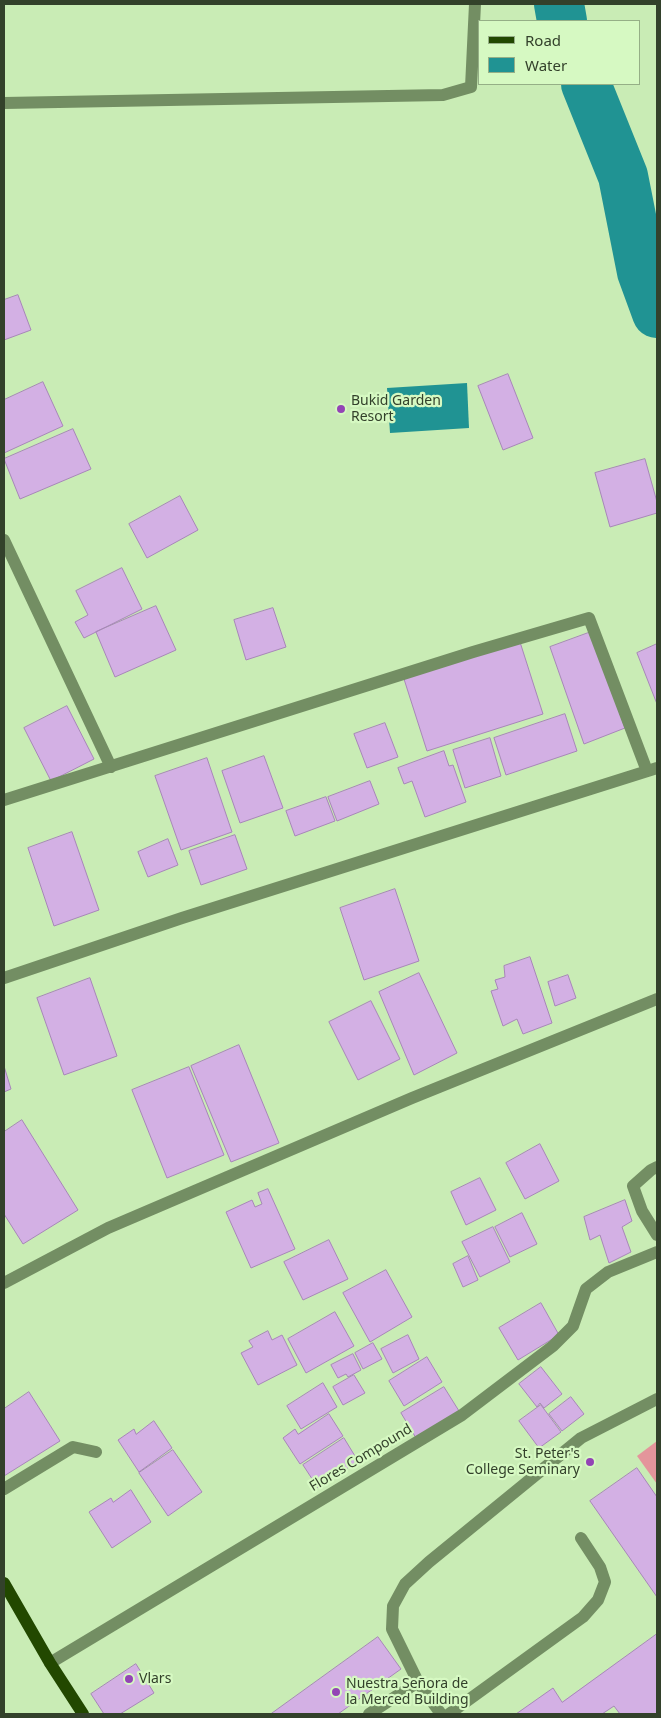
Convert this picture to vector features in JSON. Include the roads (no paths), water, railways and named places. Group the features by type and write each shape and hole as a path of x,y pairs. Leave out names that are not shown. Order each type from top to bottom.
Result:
{"main road":[{"path":"4,1583 50,1663 83,1714"}],"street":[{"path":"4,103 443,94 471,88 475,4"},
{"path":"4,540 111,767"},
{"path":"4,800 464,655 589,618 652,770 182,918 4,978"},
{"path":"4,1283 117,1224 412,1098 657,999"},
{"path":"657,1167 633,1186 642,1211 657,1235"},
{"name":"Flores Compound","path":"50,1663 462,1415 553,1346 573,1326 586,1289 608,1272 657,1252"},
{"path":"440,1714 418,1682 392,1629 393,1606 405,1584 428,1562 581,1438 657,1399"},
{"path":"4,1489 73,1448 96,1452"},
{"path":"449,1714 583,1617 598,1600 605,1582 600,1567 581,1538"},
{"path":"369,1714 418,1682"}],"water":[{"path":"467,383 469,428 390,433 387,388"}],"waterway":[{"path":"559,4 562,20"},
{"path":"586,85 623,176 642,272 657,313"}],"place":[{"name":"Bukid Garden Resort","path":"341,409"},
{"name":"St. Peter's College Seminary","path":"590,1462"},
{"name":"Vlars","path":"129,1679"},
{"name":"Nuestra Señora de la Merced Building","path":"336,1692"}]}
